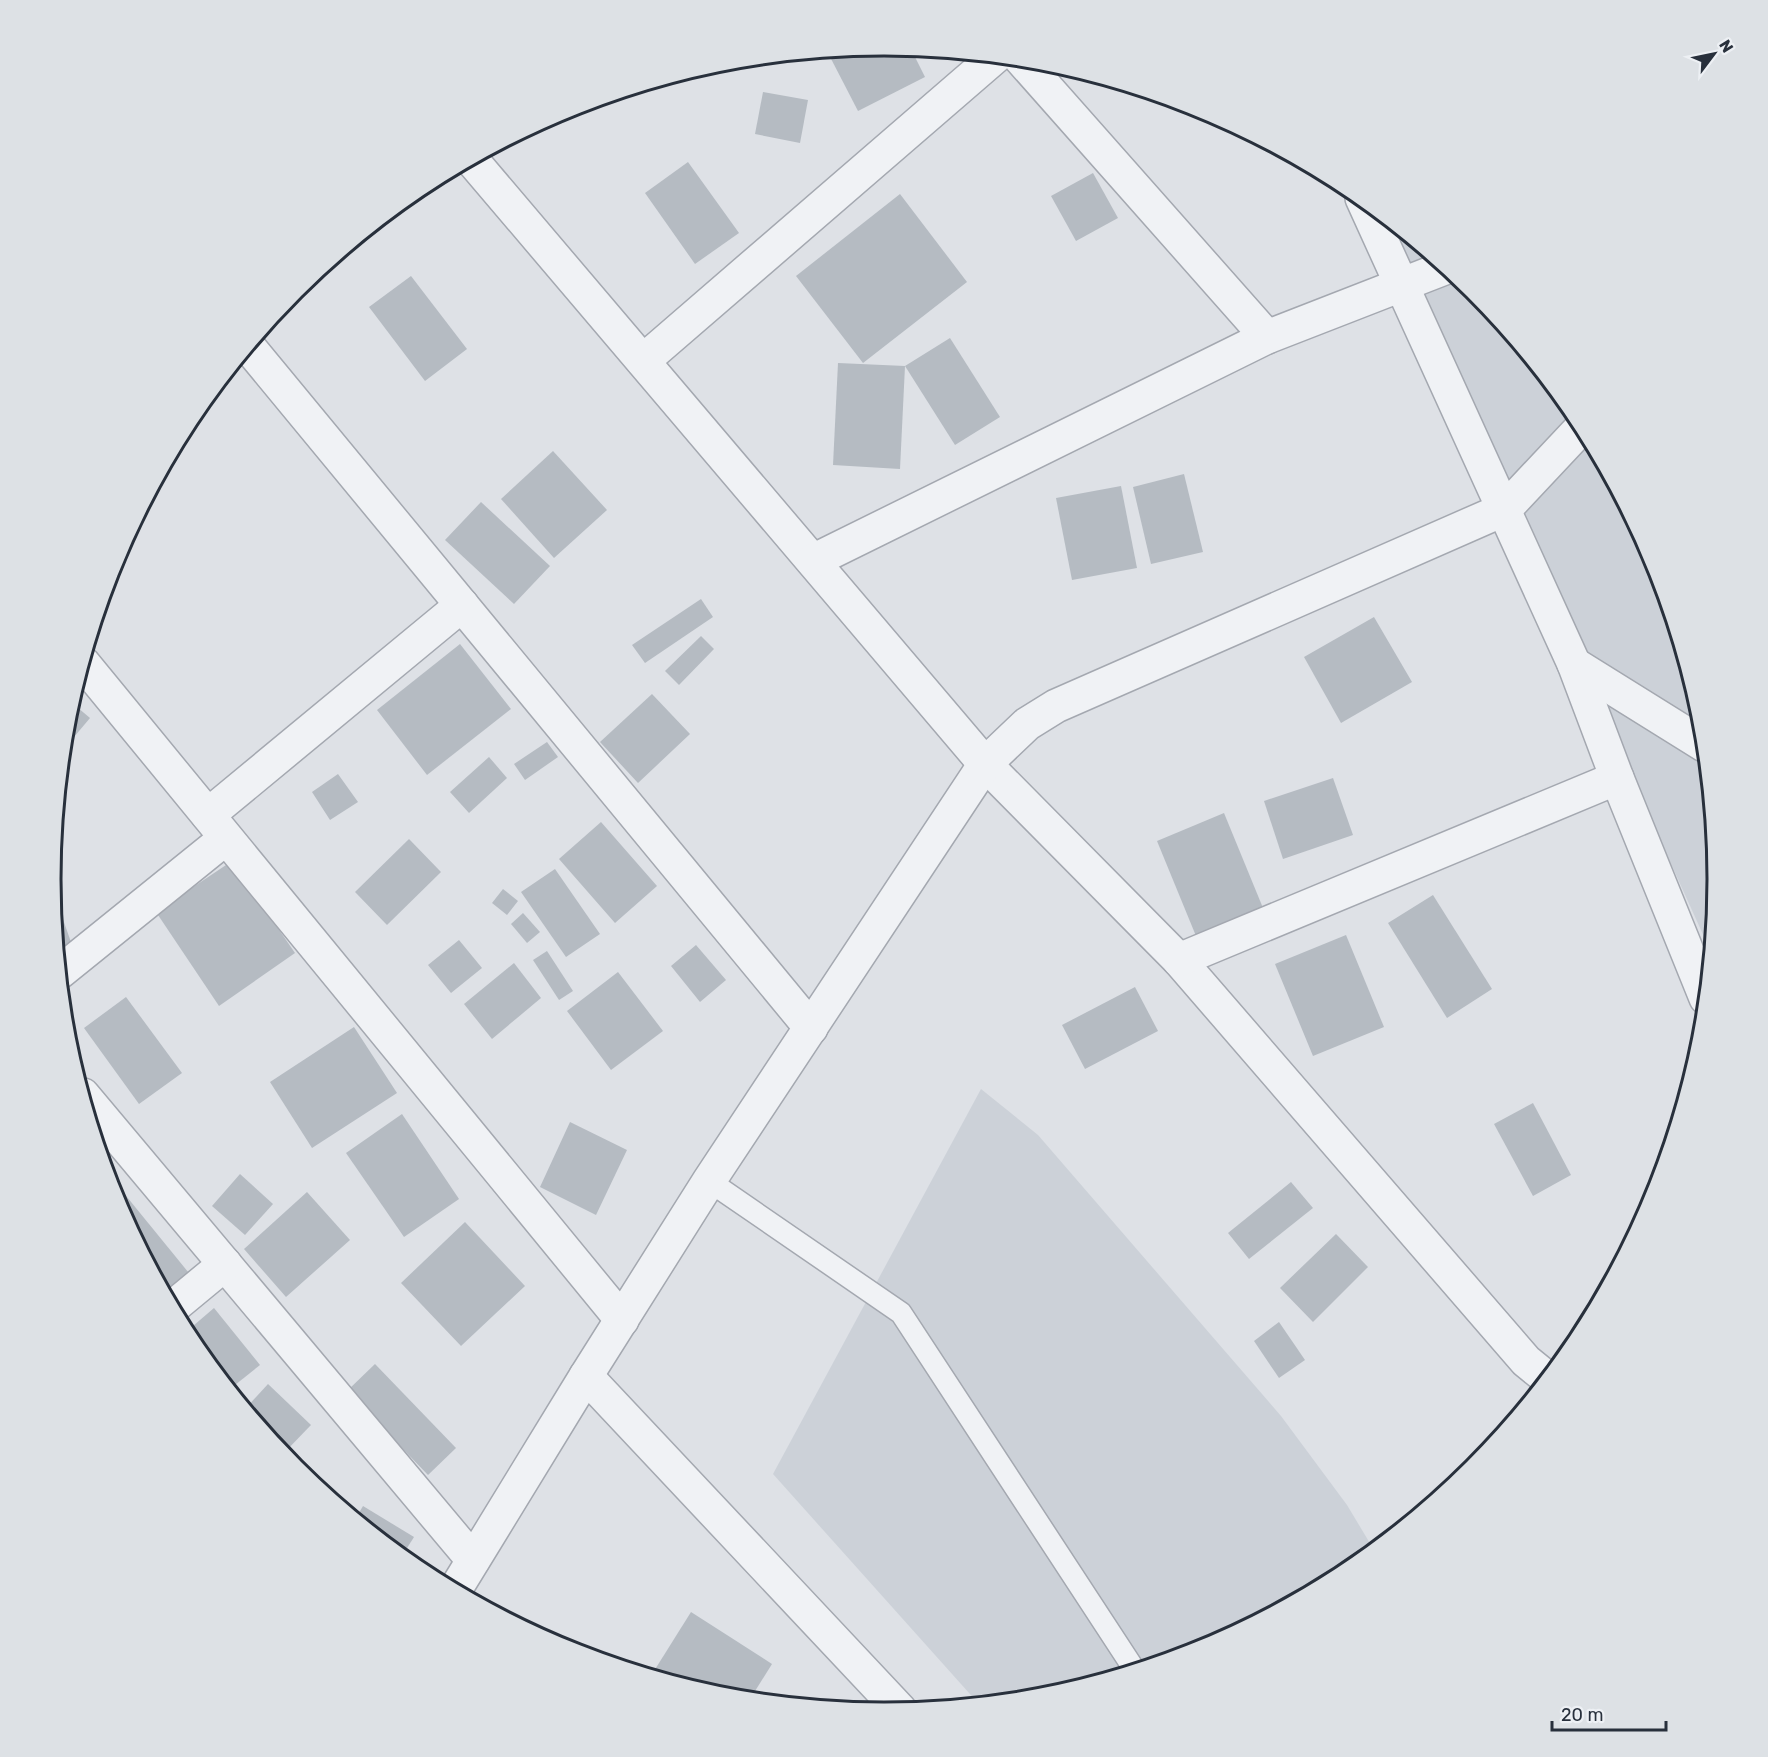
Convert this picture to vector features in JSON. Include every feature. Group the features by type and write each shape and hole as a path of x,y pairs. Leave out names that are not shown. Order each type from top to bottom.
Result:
{"street":[{"path":"643,362 988,63"},
{"path":"1029,69 1267,337"},
{"path":"476,165 985,764 1179,960 1526,1361 1542,1374"},
{"path":"1369,215 1574,663 1617,778 1700,984"},
{"path":"813,561 1267,337 1438,271"},
{"path":"252,351 811,1028"},
{"path":"459,1583 709,1181 985,764 1027,723 1056,706 1505,509 1576,434"},
{"path":"66,966 462,605"},
{"path":"1574,663 1695,739"},
{"path":"88,670 622,1320"},
{"path":"1179,960 1617,778"},
{"path":"94,1108 473,1560"},
{"path":"178,1302 225,1264"},
{"path":"586,1376 892,1702"}],"lane":[{"path":"709,1181 901,1312 1130,1663"}],"shaded area":[{"path":"1382,223 1427,260 1466,297 1537,377 1597,467 1622,514 1663,614 1679,665 1691,718 1700,771 1705,825 1707,878 1704,938"},
{"path":"981,1089 1038,1135 1281,1416 1347,1505 1369,1542 1295,1591 1248,1617 1199,1639 1149,1658 1097,1673 1045,1686 972,1696 773,1474"}],"building":[{"path":"830,57 915,57 925,77 858,111"},
{"path":"763,92 808,100 800,143 755,134"},
{"path":"688,162 739,233 695,264 645,193"},
{"path":"1093,173 1118,218 1076,241 1051,196"},
{"path":"900,194 967,282 863,363 796,276"},
{"path":"411,276 467,349 425,381 369,307"},
{"path":"950,338 1000,417 955,445 905,366"},
{"path":"838,363 905,366 900,469 833,465"},
{"path":"553,451 607,510 554,558 501,499"},
{"path":"1184,474 1203,552 1151,564 1133,487"},
{"path":"1121,486 1137,568 1072,580 1056,498"},
{"path":"481,502 550,566 514,604 445,540"},
{"path":"701,599 713,617 645,663 632,645"},
{"path":"1374,617 1412,682 1341,723 1304,657"},
{"path":"701,636 714,649 679,685 665,671"},
{"path":"460,644 511,709 427,775 377,710"},
{"path":"652,694 690,734 638,783 600,742"},
{"path":"79,709 90,718 74,737"},
{"path":"547,742 558,757 525,780 514,764"},
{"path":"489,757 507,778 469,813 450,792"},
{"path":"338,774 358,802 330,820 312,792"},
{"path":"1333,778 1353,835 1283,859 1264,801"},
{"path":"1224,813 1263,908 1196,936 1157,841"},
{"path":"601,822 657,886 615,923 559,859"},
{"path":"409,839 441,872 387,925 355,892"},
{"path":"232,861 295,953 219,1006 156,912"},
{"path":"555,869 600,934 566,957 521,892"},
{"path":"503,889 518,901 507,915 492,903"},
{"path":"1433,895 1492,989 1447,1018 1388,923"},
{"path":"523,913 540,932 527,943 511,924"},
{"path":"62,918 72,945 64,948"},
{"path":"1346,935 1384,1027 1313,1056 1275,964"},
{"path":"459,940 482,968 451,993 428,965"},
{"path":"696,945 726,980 700,1002 671,966"},
{"path":"547,951 573,991 559,1000 533,960"},
{"path":"514,963 541,998 492,1039 464,1004"},
{"path":"618,972 663,1031 611,1070 567,1011"},
{"path":"1135,987 1158,1031 1085,1069 1062,1025"},
{"path":"126,997 182,1073 139,1104 84,1028"},
{"path":"354,1027 397,1093 312,1148 270,1082"},
{"path":"1533,1103 1571,1175 1533,1196 1494,1124"},
{"path":"402,1114 459,1199 404,1237 346,1153"},
{"path":"570,1122 627,1150 596,1215 540,1187"},
{"path":"240,1174 273,1204 245,1235 212,1206"},
{"path":"1291,1182 1313,1208 1249,1259 1228,1233"},
{"path":"307,1192 350,1240 286,1297 244,1249"},
{"path":"124,1194 193,1278 174,1294 146,1243"},
{"path":"465,1222 525,1286 461,1346 401,1283"},
{"path":"1336,1234 1368,1267 1313,1322 1280,1288"},
{"path":"214,1308 260,1365 235,1385 193,1326"},
{"path":"1279,1322 1305,1360 1279,1378 1254,1341"},
{"path":"375,1364 456,1448 428,1475 347,1391"},
{"path":"268,1384 311,1425 290,1447 250,1403"},
{"path":"363,1506 414,1537 407,1548 360,1512"},
{"path":"691,1612 772,1664 755,1691 723,1686 656,1669"}]}
